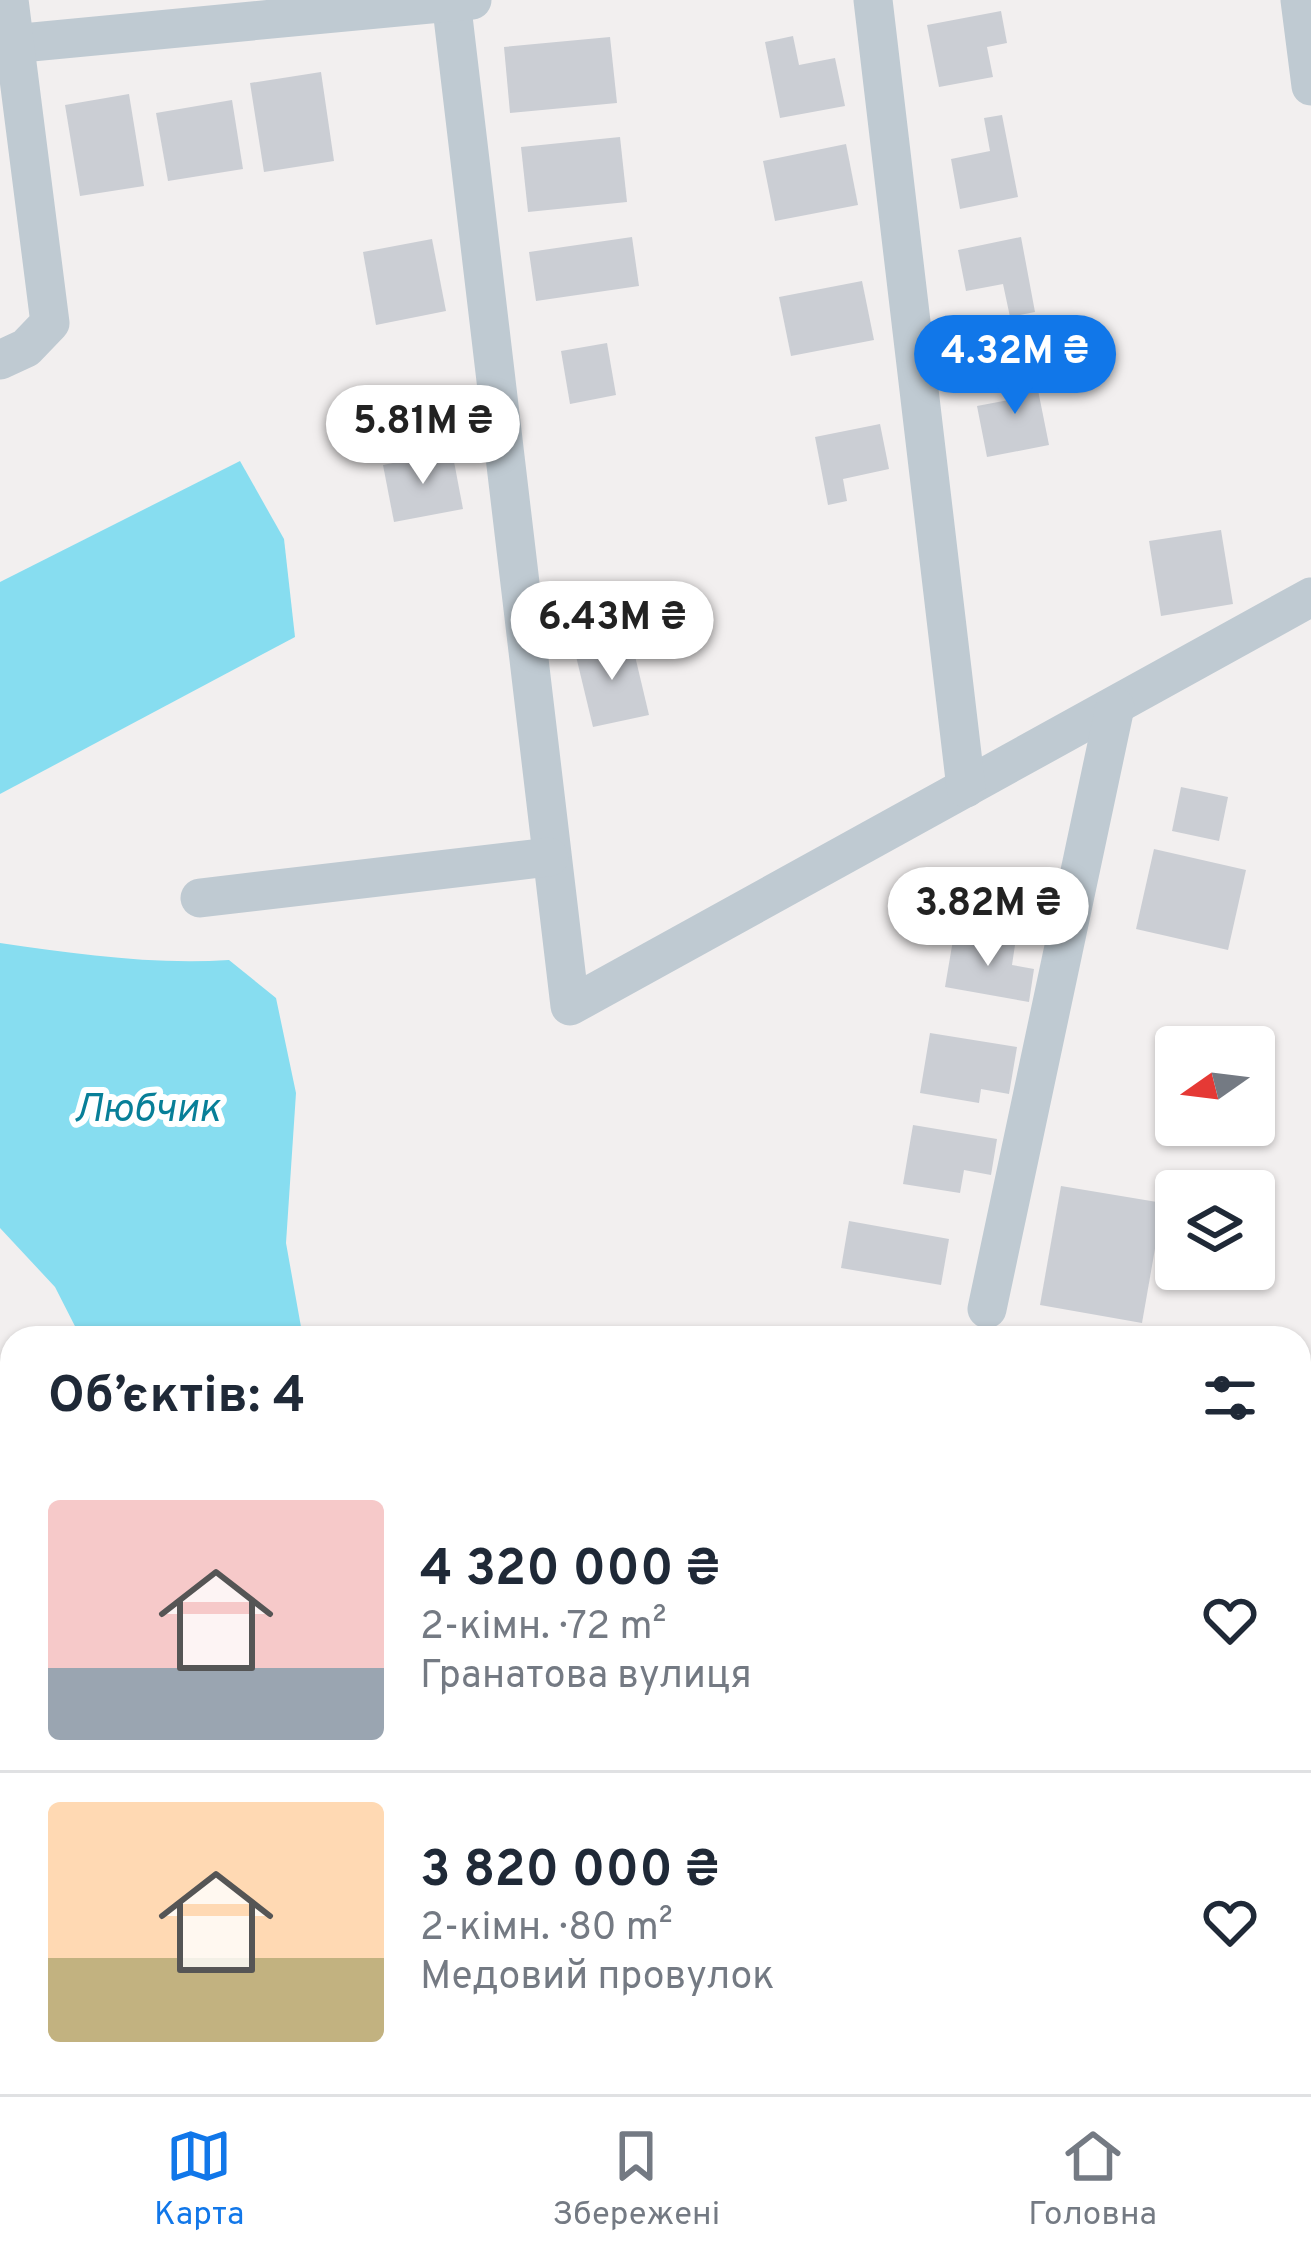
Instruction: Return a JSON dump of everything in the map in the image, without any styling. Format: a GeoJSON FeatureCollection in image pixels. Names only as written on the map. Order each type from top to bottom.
{"type":"FeatureCollection","features":[{"type":"Feature","properties":{"kind":"street"},"geometry":{"type":"LineString","coordinates":[[0,361],[26,348],[50,323],[7,45],[9,0]]}},
{"type":"Feature","properties":{"kind":"street"},"geometry":{"type":"LineString","coordinates":[[873,0],[966,788]]}},
{"type":"Feature","properties":{"kind":"street"},"geometry":{"type":"LineString","coordinates":[[1300,0],[1311,86]]}},
{"type":"Feature","properties":{"kind":"street"},"geometry":{"type":"LineString","coordinates":[[7,45],[458,1],[570,1006],[1311,597]]}},
{"type":"Feature","properties":{"kind":"street"},"geometry":{"type":"LineString","coordinates":[[987,1310],[1114,707]]}},
{"type":"Feature","properties":{"kind":"street"},"geometry":{"type":"LineString","coordinates":[[200,898],[550,857]]}},
{"type":"Feature","properties":{"kind":"water"},"geometry":{"type":"Polygon","coordinates":[[[240,461],[284,539],[295,637],[0,794],[0,582],[240,461]]]}},
{"type":"Feature","properties":{"kind":"water","name":"Любчик"},"geometry":{"type":"Polygon","coordinates":[[[0,943],[143,960],[229,960],[276,998],[296,1093],[286,1243],[301,1326],[75,1326],[55,1287],[0,1228],[0,943]]]}},
{"type":"Feature","properties":{"kind":"building"},"geometry":{"type":"Polygon","coordinates":[[[1001,11],[1007,43],[987,47],[993,77],[939,87],[927,25],[1001,11]]]}},
{"type":"Feature","properties":{"kind":"building"},"geometry":{"type":"Polygon","coordinates":[[[793,36],[799,65],[835,58],[845,106],[780,118],[765,42],[793,36]]]}},
{"type":"Feature","properties":{"kind":"building"},"geometry":{"type":"Polygon","coordinates":[[[610,37],[617,103],[510,113],[504,47],[610,37]]]}},
{"type":"Feature","properties":{"kind":"building"},"geometry":{"type":"Polygon","coordinates":[[[321,72],[334,161],[264,172],[250,83],[321,72]]]}},
{"type":"Feature","properties":{"kind":"building"},"geometry":{"type":"Polygon","coordinates":[[[129,94],[144,186],[80,196],[65,105],[129,94]]]}},
{"type":"Feature","properties":{"kind":"building"},"geometry":{"type":"Polygon","coordinates":[[[232,100],[243,169],[168,181],[156,113],[232,100]]]}},
{"type":"Feature","properties":{"kind":"building"},"geometry":{"type":"Polygon","coordinates":[[[1002,115],[1018,197],[960,209],[951,159],[990,151],[984,118],[1002,115]]]}},
{"type":"Feature","properties":{"kind":"building"},"geometry":{"type":"Polygon","coordinates":[[[620,137],[627,202],[528,212],[521,147],[620,137]]]}},
{"type":"Feature","properties":{"kind":"building"},"geometry":{"type":"Polygon","coordinates":[[[846,144],[858,205],[775,221],[763,161],[846,144]]]}},
{"type":"Feature","properties":{"kind":"building"},"geometry":{"type":"Polygon","coordinates":[[[632,237],[639,286],[536,301],[529,252],[632,237]]]}},
{"type":"Feature","properties":{"kind":"building"},"geometry":{"type":"Polygon","coordinates":[[[1021,237],[1035,312],[1010,317],[1003,284],[966,291],[958,250],[1021,237]]]}},
{"type":"Feature","properties":{"kind":"building"},"geometry":{"type":"Polygon","coordinates":[[[432,239],[446,311],[376,325],[363,252],[432,239]]]}},
{"type":"Feature","properties":{"kind":"building"},"geometry":{"type":"Polygon","coordinates":[[[862,281],[874,340],[791,356],[779,297],[862,281]]]}},
{"type":"Feature","properties":{"kind":"building"},"geometry":{"type":"Polygon","coordinates":[[[607,343],[616,395],[570,404],[561,351],[607,343]]]}},
{"type":"Feature","properties":{"kind":"building"},"geometry":{"type":"Polygon","coordinates":[[[1032,360],[1049,445],[987,457],[977,406],[1019,398],[1012,364],[1032,360]]]}},
{"type":"Feature","properties":{"kind":"building"},"geometry":{"type":"Polygon","coordinates":[[[880,424],[889,469],[843,479],[847,501],[828,505],[815,437],[880,424]]]}},
{"type":"Feature","properties":{"kind":"building"},"geometry":{"type":"Polygon","coordinates":[[[452,451],[463,509],[394,522],[383,465],[452,451]]]}},
{"type":"Feature","properties":{"kind":"building"},"geometry":{"type":"Polygon","coordinates":[[[1221,530],[1233,604],[1161,616],[1149,541],[1221,530]]]}},
{"type":"Feature","properties":{"kind":"building"},"geometry":{"type":"Polygon","coordinates":[[[631,639],[649,715],[593,727],[575,652],[631,639]]]}},
{"type":"Feature","properties":{"kind":"building"},"geometry":{"type":"Polygon","coordinates":[[[1181,787],[1228,797],[1219,841],[1172,831],[1181,787]]]}},
{"type":"Feature","properties":{"kind":"building"},"geometry":{"type":"Polygon","coordinates":[[[1154,849],[1246,870],[1228,950],[1136,929],[1154,849]]]}},
{"type":"Feature","properties":{"kind":"building"},"geometry":{"type":"Polygon","coordinates":[[[954,934],[1015,945],[1012,965],[1034,969],[1029,1002],[945,987],[954,934]]]}},
{"type":"Feature","properties":{"kind":"building"},"geometry":{"type":"Polygon","coordinates":[[[930,1033],[1017,1047],[1009,1094],[981,1089],[979,1103],[920,1093],[930,1033]]]}},
{"type":"Feature","properties":{"kind":"building"},"geometry":{"type":"Polygon","coordinates":[[[913,1125],[997,1139],[991,1175],[964,1170],[960,1193],[903,1184],[913,1125]]]}},
{"type":"Feature","properties":{"kind":"building"},"geometry":{"type":"Polygon","coordinates":[[[1061,1186],[1155,1202],[1155,1249],[1142,1323],[1040,1305],[1061,1186]]]}},
{"type":"Feature","properties":{"kind":"building"},"geometry":{"type":"Polygon","coordinates":[[[849,1221],[949,1239],[941,1285],[841,1268],[849,1221]]]}}]}
